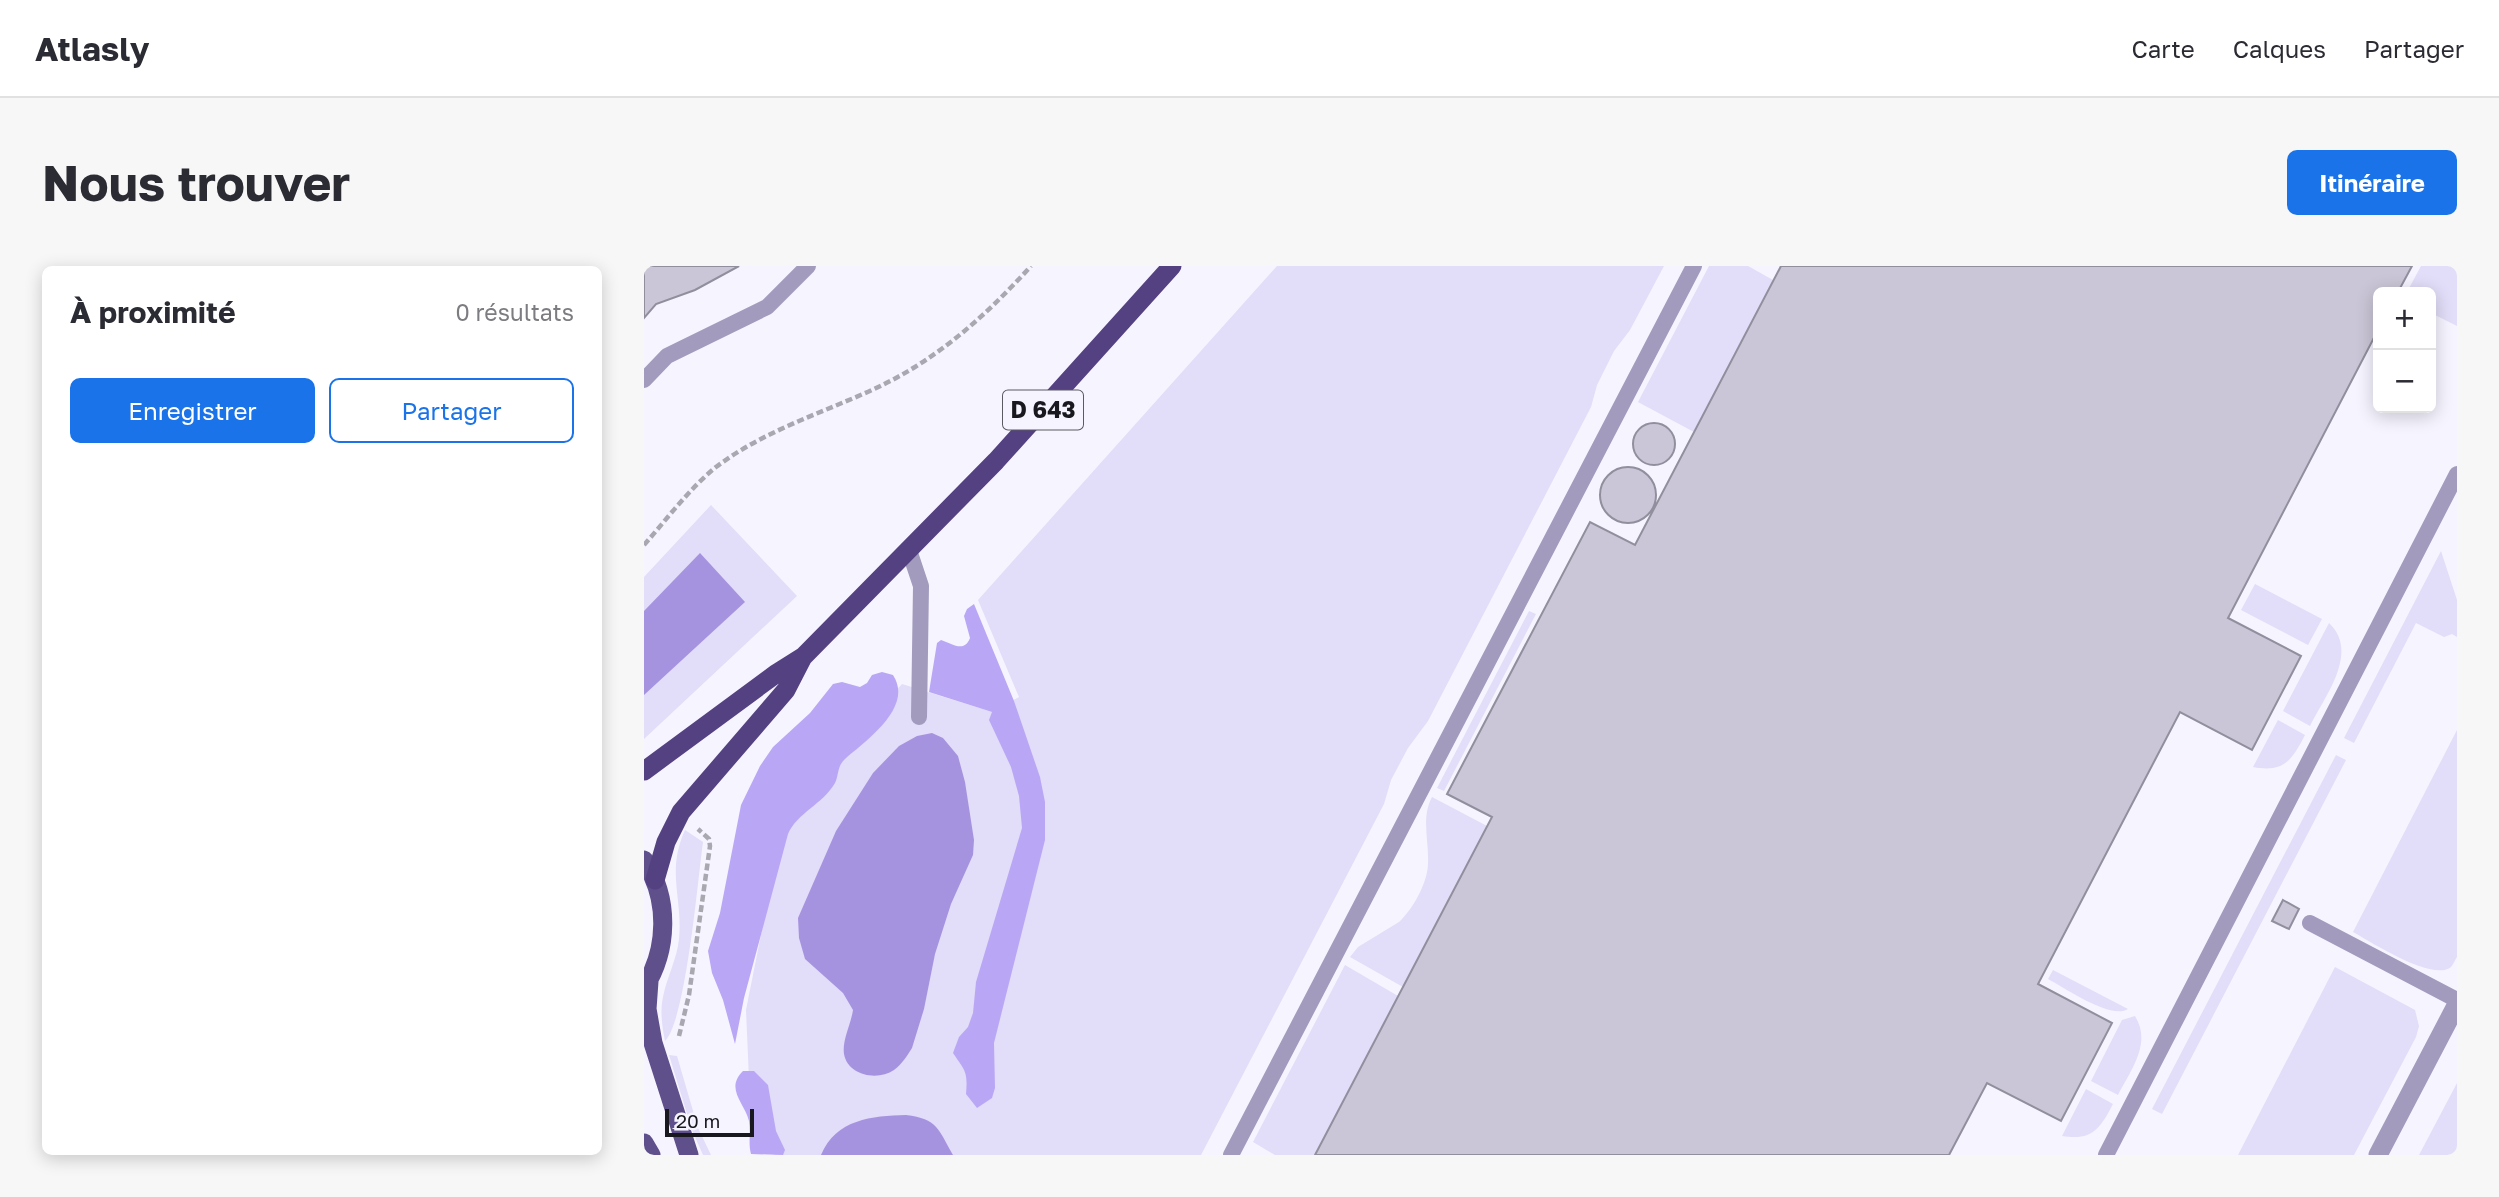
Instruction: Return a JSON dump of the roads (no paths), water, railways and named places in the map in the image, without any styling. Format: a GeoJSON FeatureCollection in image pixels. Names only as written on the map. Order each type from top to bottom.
{"type":"FeatureCollection","features":[{"type":"Feature","properties":{"kind":"highway","name":"D 643"},"geometry":{"type":"LineString","coordinates":[[644,771],[804,656],[996,461],[1172,266]]}},
{"type":"Feature","properties":{"kind":"highway","name":"D 643"},"geometry":{"type":"LineString","coordinates":[[655,880],[666,842],[681,812],[786,690],[804,656]]}},
{"type":"Feature","properties":{"kind":"main road"},"geometry":{"type":"LineString","coordinates":[[644,860],[655,880],[662,905],[663,931],[659,957],[646,985],[647,1009],[653,1042],[689,1155]]}},
{"type":"Feature","properties":{"kind":"main road"},"geometry":{"type":"LineString","coordinates":[[644,1143],[651,1155]]}},
{"type":"Feature","properties":{"kind":"street"},"geometry":{"type":"LineString","coordinates":[[2378,1155],[2457,1002]]}},
{"type":"Feature","properties":{"kind":"lane"},"geometry":{"type":"LineString","coordinates":[[644,380],[667,356],[767,307],[808,266]]}},
{"type":"Feature","properties":{"kind":"lane"},"geometry":{"type":"LineString","coordinates":[[1231,1155],[1693,266]]}},
{"type":"Feature","properties":{"kind":"lane"},"geometry":{"type":"LineString","coordinates":[[2106,1155],[2457,474]]}},
{"type":"Feature","properties":{"kind":"lane"},"geometry":{"type":"LineString","coordinates":[[909,550],[921,586],[919,717]]}},
{"type":"Feature","properties":{"kind":"lane"},"geometry":{"type":"LineString","coordinates":[[2310,923],[2457,1002]]}}]}
